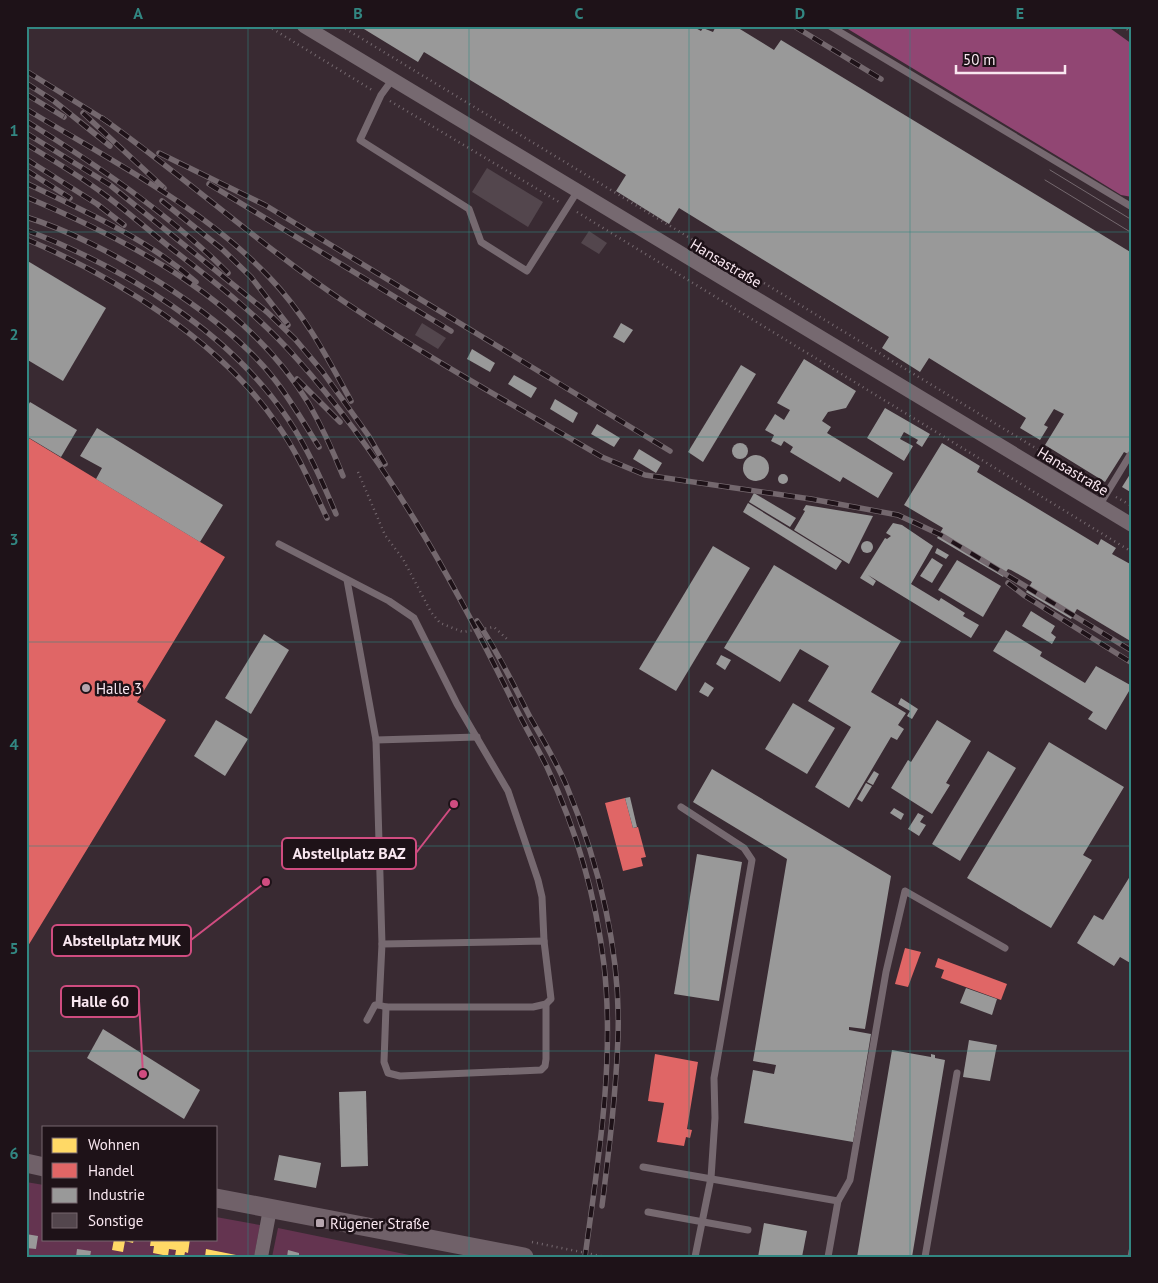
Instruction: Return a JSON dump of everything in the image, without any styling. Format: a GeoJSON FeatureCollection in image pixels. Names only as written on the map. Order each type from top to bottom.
{"type":"FeatureCollection","features":[{"type":"Feature","properties":{"kind":"main road"},"geometry":{"type":"LineString","coordinates":[[26,1163],[42,1167]]}},
{"type":"Feature","properties":{"kind":"main road"},"geometry":{"type":"LineString","coordinates":[[218,1198],[475,1252],[524,1257]]}},
{"type":"Feature","properties":{"kind":"street","name":"Hansastraße"},"geometry":{"type":"LineString","coordinates":[[304,26],[1132,525]]}},
{"type":"Feature","properties":{"kind":"street"},"geometry":{"type":"LineString","coordinates":[[261,1257],[270,1209]]}},
{"type":"Feature","properties":{"kind":"lane"},"geometry":{"type":"LineString","coordinates":[[830,26],[1132,207]]}},
{"type":"Feature","properties":{"kind":"lane"},"geometry":{"type":"LineString","coordinates":[[392,80],[381,95],[360,140],[470,209],[481,242],[527,271],[577,192]]}},
{"type":"Feature","properties":{"kind":"lane"},"geometry":{"type":"LineString","coordinates":[[1099,506],[1130,455]]}},
{"type":"Feature","properties":{"kind":"lane"},"geometry":{"type":"LineString","coordinates":[[279,544],[389,601],[414,618],[457,704],[508,792],[542,897],[544,941],[551,999],[546,1004],[533,1007],[375,1005],[367,1020]]}},
{"type":"Feature","properties":{"kind":"lane"},"geometry":{"type":"LineString","coordinates":[[347,580],[376,740],[384,1062],[388,1073],[400,1076],[541,1070],[545,1066],[546,1059],[546,1004]]}},
{"type":"Feature","properties":{"kind":"lane"},"geometry":{"type":"LineString","coordinates":[[376,740],[477,737]]}},
{"type":"Feature","properties":{"kind":"lane"},"geometry":{"type":"LineString","coordinates":[[681,807],[744,848],[752,860],[714,1078],[715,1118],[711,1178],[695,1257]]}},
{"type":"Feature","properties":{"kind":"lane"},"geometry":{"type":"LineString","coordinates":[[828,1257],[838,1201],[850,1180],[886,972],[905,891],[1006,948]]}},
{"type":"Feature","properties":{"kind":"lane"},"geometry":{"type":"LineString","coordinates":[[382,944],[544,941]]}},
{"type":"Feature","properties":{"kind":"lane"},"geometry":{"type":"LineString","coordinates":[[925,1257],[957,1073]]}},
{"type":"Feature","properties":{"kind":"lane"},"geometry":{"type":"LineString","coordinates":[[643,1167],[838,1201]]}},
{"type":"Feature","properties":{"kind":"lane"},"geometry":{"type":"LineString","coordinates":[[648,1212],[748,1230]]}},
{"type":"Feature","properties":{"kind":"lane"},"geometry":{"type":"LineString","coordinates":[[1131,1257],[1132,1251]]}},
{"type":"Feature","properties":{"kind":"path"},"geometry":{"type":"LineString","coordinates":[[268,26],[1132,552]]}},
{"type":"Feature","properties":{"kind":"path"},"geometry":{"type":"LineString","coordinates":[[341,26],[1132,506]]}},
{"type":"Feature","properties":{"kind":"path"},"geometry":{"type":"LineString","coordinates":[[1123,26],[1132,33]]}},
{"type":"Feature","properties":{"kind":"path"},"geometry":{"type":"LineString","coordinates":[[358,472],[385,535],[403,559],[431,612],[440,623],[463,632],[494,627],[508,640]]}},
{"type":"Feature","properties":{"kind":"shaded area"},"geometry":{"type":"Polygon","coordinates":[[[843,26],[1107,26],[1132,44],[1132,197],[1121,195],[843,26]]]}},
{"type":"Feature","properties":{"kind":"shaded area"},"geometry":{"type":"Polygon","coordinates":[[[26,1182],[42,1185],[42,1240],[218,1240],[218,1217],[260,1225],[254,1257],[26,1257],[26,1182]]]}},
{"type":"Feature","properties":{"kind":"shaded area"},"geometry":{"type":"Polygon","coordinates":[[[278,1228],[419,1257],[272,1257],[278,1228]]]}},
{"type":"Feature","properties":{"kind":"building: Wohnen"},"geometry":{"type":"Polygon","coordinates":[[[114,1240],[134,1240],[133,1243],[125,1241],[123,1252],[112,1250],[114,1240]]]}},
{"type":"Feature","properties":{"kind":"building: Wohnen"},"geometry":{"type":"Polygon","coordinates":[[[151,1240],[190,1240],[188,1253],[185,1252],[184,1257],[175,1256],[176,1250],[169,1249],[168,1256],[153,1253],[154,1246],[150,1246],[151,1240]]]}},
{"type":"Feature","properties":{"kind":"building: Wohnen"},"geometry":{"type":"Polygon","coordinates":[[[206,1249],[241,1256],[241,1257],[205,1257],[206,1249]]]}},
{"type":"Feature","properties":{"kind":"building: Handel","name":"Halle 3"},"geometry":{"type":"Polygon","coordinates":[[[27,437],[225,557],[137,702],[166,720],[28,946],[26,945],[27,437]]]}},
{"type":"Feature","properties":{"kind":"building: Handel"},"geometry":{"type":"Polygon","coordinates":[[[625,798],[633,828],[638,827],[646,857],[641,858],[643,866],[623,871],[605,803],[625,798]]]}},
{"type":"Feature","properties":{"kind":"building: Handel"},"geometry":{"type":"Polygon","coordinates":[[[905,948],[921,952],[908,987],[895,984],[905,948]]]}},
{"type":"Feature","properties":{"kind":"building: Handel"},"geometry":{"type":"Polygon","coordinates":[[[938,958],[1007,984],[1001,1000],[941,978],[944,970],[935,967],[938,958]]]}},
{"type":"Feature","properties":{"kind":"building: Handel"},"geometry":{"type":"Polygon","coordinates":[[[655,1054],[698,1062],[687,1129],[692,1130],[690,1138],[686,1137],[684,1146],[657,1142],[664,1103],[648,1101],[655,1054]]]}},
{"type":"Feature","properties":{"kind":"building: Industrie"},"geometry":{"type":"Polygon","coordinates":[[[359,26],[692,26],[701,31],[703,28],[713,32],[716,26],[735,26],[774,50],[781,40],[1132,253],[1132,456],[1124,452],[1105,482],[1045,445],[1064,414],[1054,409],[1044,425],[1048,427],[1040,440],[1020,428],[1026,418],[929,358],[920,372],[882,348],[889,337],[679,208],[669,224],[616,191],[626,175],[424,52],[418,62],[359,26]]]}},
{"type":"Feature","properties":{"kind":"building: Industrie"},"geometry":{"type":"Polygon","coordinates":[[[26,260],[106,308],[63,381],[26,359],[26,260]]]}},
{"type":"Feature","properties":{"kind":"building: Industrie"},"geometry":{"type":"Polygon","coordinates":[[[621,323],[633,330],[624,343],[613,337],[621,323]]]}},
{"type":"Feature","properties":{"kind":"building: Industrie"},"geometry":{"type":"Polygon","coordinates":[[[472,349],[495,363],[490,372],[467,359],[472,349]]]}},
{"type":"Feature","properties":{"kind":"building: Industrie"},"geometry":{"type":"Polygon","coordinates":[[[804,359],[856,391],[846,408],[828,412],[822,421],[831,427],[827,433],[893,473],[878,498],[843,477],[840,482],[790,452],[793,447],[784,441],[781,446],[771,441],[774,435],[765,430],[775,414],[784,420],[790,410],[777,403],[804,359]]]}},
{"type":"Feature","properties":{"kind":"building: Industrie"},"geometry":{"type":"Polygon","coordinates":[[[741,365],[756,374],[703,462],[688,452],[741,365]]]}},
{"type":"Feature","properties":{"kind":"building: Industrie"},"geometry":{"type":"Polygon","coordinates":[[[514,375],[537,388],[531,398],[508,384],[514,375]]]}},
{"type":"Feature","properties":{"kind":"building: Industrie"},"geometry":{"type":"Polygon","coordinates":[[[555,399],[578,413],[573,423],[550,409],[555,399]]]}},
{"type":"Feature","properties":{"kind":"building: Industrie"},"geometry":{"type":"Polygon","coordinates":[[[30,402],[77,430],[61,457],[26,436],[26,409],[30,402]]]}},
{"type":"Feature","properties":{"kind":"building: Industrie"},"geometry":{"type":"Polygon","coordinates":[[[885,408],[930,434],[922,447],[916,443],[918,440],[904,432],[900,439],[913,446],[904,461],[867,438],[885,408]]]}},
{"type":"Feature","properties":{"kind":"building: Industrie"},"geometry":{"type":"Polygon","coordinates":[[[597,424],[620,438],[614,447],[591,434],[597,424]]]}},
{"type":"Feature","properties":{"kind":"building: Industrie"},"geometry":{"type":"Polygon","coordinates":[[[97,428],[223,505],[200,542],[96,479],[102,468],[80,456],[97,428]]]}},
{"type":"Feature","properties":{"kind":"building: Industrie"},"geometry":{"type":"Polygon","coordinates":[[[737,443],[743,443],[748,448],[746,457],[737,459],[732,454],[732,448],[737,443]]]}},
{"type":"Feature","properties":{"kind":"building: Industrie"},"geometry":{"type":"Polygon","coordinates":[[[942,443],[980,466],[977,472],[1098,545],[1101,539],[1116,548],[1112,554],[1132,565],[1132,642],[1077,609],[1071,619],[1026,592],[1032,582],[1008,569],[1003,577],[937,538],[943,528],[904,505],[942,443]]]}},
{"type":"Feature","properties":{"kind":"building: Industrie"},"geometry":{"type":"Polygon","coordinates":[[[639,449],[662,463],[656,473],[633,459],[639,449]]]}},
{"type":"Feature","properties":{"kind":"building: Industrie"},"geometry":{"type":"Polygon","coordinates":[[[756,455],[765,459],[769,468],[765,477],[756,481],[747,477],[743,468],[747,459],[756,455]]]}},
{"type":"Feature","properties":{"kind":"building: Industrie"},"geometry":{"type":"Polygon","coordinates":[[[1132,471],[1132,493],[1122,487],[1132,471]]]}},
{"type":"Feature","properties":{"kind":"building: Industrie"},"geometry":{"type":"Polygon","coordinates":[[[783,474],[788,479],[783,484],[778,479],[783,474]]]}},
{"type":"Feature","properties":{"kind":"building: Industrie"},"geometry":{"type":"Polygon","coordinates":[[[754,493],[796,518],[790,527],[749,502],[754,493]]]}},
{"type":"Feature","properties":{"kind":"building: Industrie"},"geometry":{"type":"Polygon","coordinates":[[[748,503],[842,561],[836,570],[743,512],[748,503]]]}},
{"type":"Feature","properties":{"kind":"building: Industrie"},"geometry":{"type":"Polygon","coordinates":[[[806,505],[873,516],[849,564],[794,530],[805,511],[803,510],[806,505]]]}},
{"type":"Feature","properties":{"kind":"building: Industrie"},"geometry":{"type":"Polygon","coordinates":[[[893,523],[902,525],[933,546],[911,584],[939,601],[941,598],[965,613],[963,616],[979,625],[971,638],[868,575],[876,581],[873,586],[860,578],[885,538],[887,539],[891,536],[886,533],[893,523]]]}},
{"type":"Feature","properties":{"kind":"building: Industrie"},"geometry":{"type":"Polygon","coordinates":[[[865,541],[869,541],[873,547],[869,553],[865,553],[861,549],[861,545],[865,541]]]}},
{"type":"Feature","properties":{"kind":"building: Industrie"},"geometry":{"type":"Polygon","coordinates":[[[713,546],[750,568],[676,691],[639,669],[713,546]]]}},
{"type":"Feature","properties":{"kind":"building: Industrie"},"geometry":{"type":"Polygon","coordinates":[[[937,548],[949,555],[946,559],[935,553],[937,548]]]}},
{"type":"Feature","properties":{"kind":"building: Industrie"},"geometry":{"type":"Polygon","coordinates":[[[932,558],[943,565],[932,583],[920,576],[932,558]]]}},
{"type":"Feature","properties":{"kind":"building: Industrie"},"geometry":{"type":"Polygon","coordinates":[[[957,560],[1001,586],[983,617],[938,590],[957,560]]]}},
{"type":"Feature","properties":{"kind":"building: Industrie"},"geometry":{"type":"Polygon","coordinates":[[[774,565],[901,641],[871,692],[906,713],[898,725],[904,729],[897,740],[891,737],[849,808],[815,787],[851,727],[808,701],[829,666],[800,649],[780,682],[724,648],[774,565]]]}},
{"type":"Feature","properties":{"kind":"building: Industrie"},"geometry":{"type":"Polygon","coordinates":[[[1031,611],[1055,626],[1051,633],[1056,637],[1052,644],[1022,626],[1031,611]]]}},
{"type":"Feature","properties":{"kind":"building: Industrie"},"geometry":{"type":"Polygon","coordinates":[[[1006,630],[1042,652],[1040,656],[1085,683],[1096,666],[1132,686],[1106,730],[1088,719],[1093,712],[993,651],[1006,630]]]}},
{"type":"Feature","properties":{"kind":"building: Industrie"},"geometry":{"type":"Polygon","coordinates":[[[264,634],[289,650],[251,714],[225,698],[264,634]]]}},
{"type":"Feature","properties":{"kind":"building: Industrie"},"geometry":{"type":"Polygon","coordinates":[[[721,655],[731,660],[725,670],[716,664],[721,655]]]}},
{"type":"Feature","properties":{"kind":"building: Industrie"},"geometry":{"type":"Polygon","coordinates":[[[705,682],[714,688],[708,697],[699,692],[705,682]]]}},
{"type":"Feature","properties":{"kind":"building: Industrie"},"geometry":{"type":"Polygon","coordinates":[[[901,698],[918,709],[912,719],[907,716],[910,711],[898,704],[901,698]]]}},
{"type":"Feature","properties":{"kind":"building: Industrie"},"geometry":{"type":"Polygon","coordinates":[[[793,703],[835,728],[807,774],[765,749],[793,703]]]}},
{"type":"Feature","properties":{"kind":"building: Industrie"},"geometry":{"type":"Polygon","coordinates":[[[216,720],[248,739],[225,776],[194,756],[216,720]]]}},
{"type":"Feature","properties":{"kind":"building: Industrie"},"geometry":{"type":"Polygon","coordinates":[[[937,720],[971,741],[946,783],[950,785],[932,814],[891,788],[908,760],[911,762],[937,720]]]}},
{"type":"Feature","properties":{"kind":"building: Industrie"},"geometry":{"type":"Polygon","coordinates":[[[1049,742],[1124,787],[1083,855],[1092,860],[1051,928],[967,878],[1049,742]]]}},
{"type":"Feature","properties":{"kind":"building: Industrie"},"geometry":{"type":"Polygon","coordinates":[[[988,751],[1016,768],[960,861],[932,844],[988,751]]]}},
{"type":"Feature","properties":{"kind":"building: Industrie"},"geometry":{"type":"Polygon","coordinates":[[[712,769],[891,876],[865,1029],[849,1027],[849,1030],[871,1034],[853,1142],[744,1123],[753,1070],[774,1074],[776,1065],[753,1061],[787,859],[693,802],[712,769]]]}},
{"type":"Feature","properties":{"kind":"building: Industrie"},"geometry":{"type":"Polygon","coordinates":[[[874,771],[879,774],[873,785],[867,782],[874,771]]]}},
{"type":"Feature","properties":{"kind":"building: Industrie"},"geometry":{"type":"Polygon","coordinates":[[[866,783],[872,786],[862,802],[857,799],[866,783]]]}},
{"type":"Feature","properties":{"kind":"building: Industrie"},"geometry":{"type":"Polygon","coordinates":[[[630,797],[637,827],[633,828],[625,798],[630,797]]]}},
{"type":"Feature","properties":{"kind":"building: Industrie"},"geometry":{"type":"Polygon","coordinates":[[[894,808],[904,814],[901,820],[890,813],[894,808]]]}},
{"type":"Feature","properties":{"kind":"building: Industrie"},"geometry":{"type":"Polygon","coordinates":[[[918,813],[924,816],[920,822],[926,825],[919,836],[908,829],[918,813]]]}},
{"type":"Feature","properties":{"kind":"building: Industrie"},"geometry":{"type":"Polygon","coordinates":[[[697,854],[742,862],[719,1001],[674,994],[697,854]]]}},
{"type":"Feature","properties":{"kind":"building: Industrie"},"geometry":{"type":"Polygon","coordinates":[[[1132,873],[1132,964],[1120,957],[1114,966],[1077,943],[1094,915],[1103,920],[1132,873]]]}},
{"type":"Feature","properties":{"kind":"building: Industrie"},"geometry":{"type":"Polygon","coordinates":[[[966,988],[997,999],[992,1015],[960,1003],[966,988]]]}},
{"type":"Feature","properties":{"kind":"building: Industrie"},"geometry":{"type":"Polygon","coordinates":[[[103,1029],[200,1090],[184,1119],[87,1058],[103,1029]]]}},
{"type":"Feature","properties":{"kind":"building: Industrie"},"geometry":{"type":"Polygon","coordinates":[[[969,1040],[997,1045],[990,1081],[963,1077],[969,1040]]]}},
{"type":"Feature","properties":{"kind":"building: Industrie"},"geometry":{"type":"Polygon","coordinates":[[[892,1050],[931,1057],[931,1054],[935,1055],[935,1058],[945,1060],[912,1257],[857,1257],[892,1050]]]}},
{"type":"Feature","properties":{"kind":"building: Industrie"},"geometry":{"type":"Polygon","coordinates":[[[366,1091],[368,1166],[341,1167],[339,1092],[366,1091]]]}},
{"type":"Feature","properties":{"kind":"building: Industrie"},"geometry":{"type":"Polygon","coordinates":[[[279,1155],[321,1163],[316,1188],[274,1180],[279,1155]]]}},
{"type":"Feature","properties":{"kind":"building: Industrie"},"geometry":{"type":"Polygon","coordinates":[[[764,1223],[807,1231],[802,1257],[758,1257],[764,1223]]]}},
{"type":"Feature","properties":{"kind":"building: Industrie"},"geometry":{"type":"Polygon","coordinates":[[[26,1234],[38,1236],[36,1249],[26,1248],[26,1234]]]}},
{"type":"Feature","properties":{"kind":"building: Industrie"},"geometry":{"type":"Polygon","coordinates":[[[77,1249],[91,1251],[90,1257],[76,1257],[77,1249]]]}},
{"type":"Feature","properties":{"kind":"building: Industrie"},"geometry":{"type":"Polygon","coordinates":[[[288,1250],[299,1253],[299,1257],[287,1257],[288,1250]]]}},
{"type":"Feature","properties":{"kind":"building: Sonstige"},"geometry":{"type":"Polygon","coordinates":[[[487,168],[543,202],[528,227],[472,192],[487,168]]]}},
{"type":"Feature","properties":{"kind":"building: Sonstige"},"geometry":{"type":"Polygon","coordinates":[[[589,231],[607,243],[599,254],[581,243],[589,231]]]}},
{"type":"Feature","properties":{"kind":"building: Sonstige"},"geometry":{"type":"Polygon","coordinates":[[[422,323],[446,338],[438,349],[415,335],[422,323]]]}},
{"type":"Feature","properties":{"kind":"tram line"},"geometry":{"type":"LineString","coordinates":[[1050,170],[1132,220]]}},
{"type":"Feature","properties":{"kind":"tram line"},"geometry":{"type":"LineString","coordinates":[[1045,180],[1132,233]]}},
{"type":"Feature","properties":{"kind":"railway"},"geometry":{"type":"LineString","coordinates":[[794,26],[881,79]]}},
{"type":"Feature","properties":{"kind":"railway"},"geometry":{"type":"LineString","coordinates":[[26,71],[108,122]]}},
{"type":"Feature","properties":{"kind":"railway"},"geometry":{"type":"LineString","coordinates":[[26,83],[54,101],[110,146]]}},
{"type":"Feature","properties":{"kind":"railway"},"geometry":{"type":"LineString","coordinates":[[26,94],[64,117]]}},
{"type":"Feature","properties":{"kind":"railway"},"geometry":{"type":"LineString","coordinates":[[26,109],[154,185],[215,228],[243,252],[282,291],[304,320],[351,401]]}},
{"type":"Feature","properties":{"kind":"railway"},"geometry":{"type":"LineString","coordinates":[[83,113],[164,188]]}},
{"type":"Feature","properties":{"kind":"railway"},"geometry":{"type":"LineString","coordinates":[[102,118],[284,258],[346,303],[441,363],[602,457],[645,475],[811,499],[898,515],[941,535],[1132,651]]}},
{"type":"Feature","properties":{"kind":"railway"},"geometry":{"type":"LineString","coordinates":[[26,121],[132,191],[181,230],[228,273]]}},
{"type":"Feature","properties":{"kind":"railway"},"geometry":{"type":"LineString","coordinates":[[26,133],[110,185],[267,312],[295,339],[322,371],[368,435],[385,464]]}},
{"type":"Feature","properties":{"kind":"railway"},"geometry":{"type":"LineString","coordinates":[[26,144],[105,195],[237,301],[283,344],[329,397],[360,437],[415,520],[488,651],[547,767],[576,839],[590,889],[604,965],[607,1001],[608,1038],[604,1111],[585,1257]]}},
{"type":"Feature","properties":{"kind":"railway"},"geometry":{"type":"LineString","coordinates":[[159,153],[265,205],[670,451]]}},
{"type":"Feature","properties":{"kind":"railway"},"geometry":{"type":"LineString","coordinates":[[26,159],[97,204],[124,225]]}},
{"type":"Feature","properties":{"kind":"railway"},"geometry":{"type":"LineString","coordinates":[[26,170],[70,198]]}},
{"type":"Feature","properties":{"kind":"railway"},"geometry":{"type":"LineString","coordinates":[[26,183],[93,215],[136,239],[177,266],[196,282]]}},
{"type":"Feature","properties":{"kind":"railway"},"geometry":{"type":"LineString","coordinates":[[209,184],[451,331]]}},
{"type":"Feature","properties":{"kind":"railway"},"geometry":{"type":"LineString","coordinates":[[26,197],[107,234],[146,255],[184,279],[254,335],[283,368],[309,404],[343,476]]}},
{"type":"Feature","properties":{"kind":"railway"},"geometry":{"type":"LineString","coordinates":[[162,201],[222,249],[251,277],[288,325]]}},
{"type":"Feature","properties":{"kind":"railway"},"geometry":{"type":"LineString","coordinates":[[26,217],[91,243],[126,262],[195,306],[226,330],[253,355],[275,380],[319,447]]}},
{"type":"Feature","properties":{"kind":"railway"},"geometry":{"type":"LineString","coordinates":[[26,230],[63,245],[136,283],[171,305],[205,330],[236,358],[264,387],[288,419],[320,477],[336,514]]}},
{"type":"Feature","properties":{"kind":"railway"},"geometry":{"type":"LineString","coordinates":[[26,239],[96,273],[130,293],[197,339],[227,366],[254,394],[285,435],[327,518]]}},
{"type":"Feature","properties":{"kind":"railway"},"geometry":{"type":"LineString","coordinates":[[297,379],[340,422]]}},
{"type":"Feature","properties":{"kind":"railway"},"geometry":{"type":"LineString","coordinates":[[1008,583],[1025,596],[1132,663]]}},
{"type":"Feature","properties":{"kind":"railway"},"geometry":{"type":"LineString","coordinates":[[477,621],[499,656],[563,778],[589,846],[606,909],[616,973],[618,1037],[610,1143],[602,1206]]}},
{"type":"Feature","properties":{"kind":"place","name":"Halle 3"},"geometry":{"type":"Point","coordinates":[86,688]}},
{"type":"Feature","properties":{"kind":"place","name":"Abstellplatz BAZ"},"geometry":{"type":"Point","coordinates":[454,804]}},
{"type":"Feature","properties":{"kind":"place","name":"Abstellplatz MUK"},"geometry":{"type":"Point","coordinates":[266,882]}},
{"type":"Feature","properties":{"kind":"place","name":"Halle 60"},"geometry":{"type":"Point","coordinates":[143,1074]}},
{"type":"Feature","properties":{"kind":"place","name":"Rügener Straße"},"geometry":{"type":"Point","coordinates":[320,1223]}}]}
